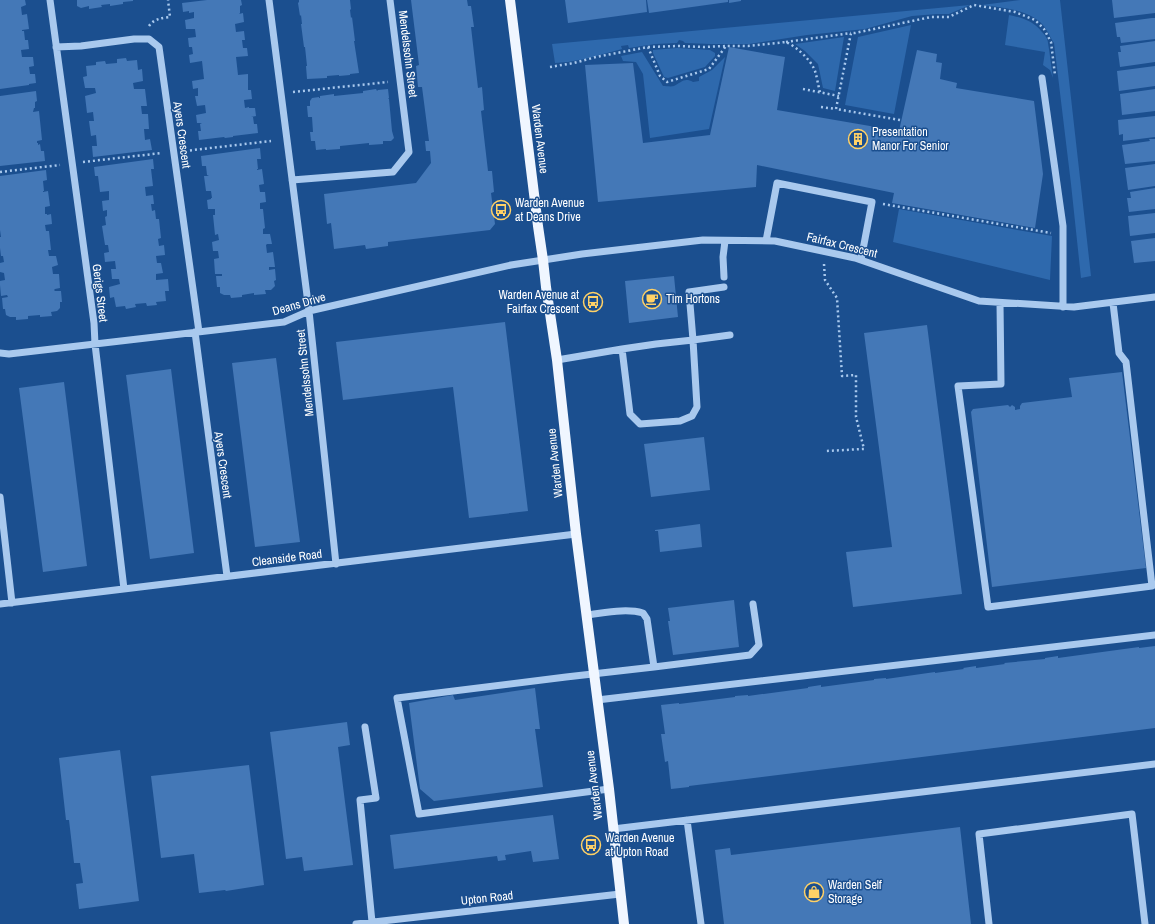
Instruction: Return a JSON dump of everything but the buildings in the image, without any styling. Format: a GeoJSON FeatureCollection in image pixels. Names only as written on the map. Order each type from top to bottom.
{"type":"FeatureCollection","features":[{"type":"Feature","properties":{"kind":"main road","name":"Warden Avenue"},"geometry":{"type":"LineString","coordinates":[[510,0],[538,226],[557,360],[576,534],[609,789],[624,924]]}},
{"type":"Feature","properties":{"kind":"street","name":"Gerigs Street"},"geometry":{"type":"LineString","coordinates":[[50,0],[94,323],[95,344],[124,589]]}},
{"type":"Feature","properties":{"kind":"street","name":"Mendelssohn Street"},"geometry":{"type":"LineString","coordinates":[[269,0],[309,311],[336,564]]}},
{"type":"Feature","properties":{"kind":"street","name":"Mendelssohn Street"},"geometry":{"type":"LineString","coordinates":[[292,180],[393,172],[409,152],[390,0]]}},
{"type":"Feature","properties":{"kind":"street","name":"Ayers Crescent"},"geometry":{"type":"LineString","coordinates":[[56,47],[81,46],[134,39],[149,39],[159,46],[174,152],[227,576]]}},
{"type":"Feature","properties":{"kind":"street"},"geometry":{"type":"LineString","coordinates":[[1042,78],[1062,218],[1063,307]]}},
{"type":"Feature","properties":{"kind":"street"},"geometry":{"type":"LineString","coordinates":[[766,241],[777,183],[872,202],[861,260]]}},
{"type":"Feature","properties":{"kind":"street","name":"Fairfax Crescent"},"geometry":{"type":"LineString","coordinates":[[544,260],[582,254],[703,240],[775,241],[861,260],[980,301],[1074,307],[1155,297]]}},
{"type":"Feature","properties":{"kind":"street"},"geometry":{"type":"LineString","coordinates":[[724,277],[723,257],[725,241]]}},
{"type":"Feature","properties":{"kind":"street","name":"Deans Drive"},"geometry":{"type":"LineString","coordinates":[[0,353],[9,354],[284,322],[309,311],[511,265],[544,260]]}},
{"type":"Feature","properties":{"kind":"street"},"geometry":{"type":"LineString","coordinates":[[622,349],[630,414],[640,424],[680,421],[692,416],[697,407],[694,340],[689,292],[724,287]]}},
{"type":"Feature","properties":{"kind":"street"},"geometry":{"type":"LineString","coordinates":[[1000,303],[1001,384],[958,386],[988,607],[1152,586],[1126,362],[1119,353],[1113,303]]}},
{"type":"Feature","properties":{"kind":"street"},"geometry":{"type":"LineString","coordinates":[[557,360],[656,344],[730,335]]}},
{"type":"Feature","properties":{"kind":"street"},"geometry":{"type":"LineString","coordinates":[[0,497],[12,603]]}},
{"type":"Feature","properties":{"kind":"street","name":"Cleanside Road"},"geometry":{"type":"LineString","coordinates":[[0,604],[576,534]]}},
{"type":"Feature","properties":{"kind":"street"},"geometry":{"type":"LineString","coordinates":[[609,789],[419,814],[397,698],[750,655],[759,644],[753,604]]}},
{"type":"Feature","properties":{"kind":"street"},"geometry":{"type":"LineString","coordinates":[[586,615],[637,611],[643,613],[647,619],[654,667]]}},
{"type":"Feature","properties":{"kind":"street"},"geometry":{"type":"LineString","coordinates":[[597,700],[1155,635]]}},
{"type":"Feature","properties":{"kind":"street"},"geometry":{"type":"LineString","coordinates":[[365,727],[376,798],[360,800],[372,922]]}},
{"type":"Feature","properties":{"kind":"street"},"geometry":{"type":"LineString","coordinates":[[613,829],[1155,764]]}},
{"type":"Feature","properties":{"kind":"street"},"geometry":{"type":"LineString","coordinates":[[990,924],[979,834],[1132,814],[1145,924]]}},
{"type":"Feature","properties":{"kind":"street"},"geometry":{"type":"LineString","coordinates":[[687,820],[701,924]]}},
{"type":"Feature","properties":{"kind":"street","name":"Upton Road"},"geometry":{"type":"LineString","coordinates":[[356,924],[620,894]]}},
{"type":"Feature","properties":{"kind":"path"},"geometry":{"type":"LineString","coordinates":[[148,28],[153,21],[170,17],[168,0]]}},
{"type":"Feature","properties":{"kind":"path"},"geometry":{"type":"LineString","coordinates":[[550,67],[648,47],[748,46],[863,32],[931,16],[949,17],[974,5],[1015,12],[1035,20],[1044,29],[1051,42],[1056,78]]}},
{"type":"Feature","properties":{"kind":"path"},"geometry":{"type":"LineString","coordinates":[[836,109],[851,33]]}},
{"type":"Feature","properties":{"kind":"path"},"geometry":{"type":"LineString","coordinates":[[786,42],[804,55],[815,70],[820,92]]}},
{"type":"Feature","properties":{"kind":"path"},"geometry":{"type":"LineString","coordinates":[[648,47],[660,76],[666,82],[709,69],[726,46]]}},
{"type":"Feature","properties":{"kind":"path"},"geometry":{"type":"LineString","coordinates":[[281,93],[400,82]]}},
{"type":"Feature","properties":{"kind":"path"},"geometry":{"type":"LineString","coordinates":[[803,89],[839,96]]}},
{"type":"Feature","properties":{"kind":"path"},"geometry":{"type":"LineString","coordinates":[[822,107],[900,120]]}},
{"type":"Feature","properties":{"kind":"path"},"geometry":{"type":"LineString","coordinates":[[0,172],[272,141]]}},
{"type":"Feature","properties":{"kind":"path"},"geometry":{"type":"LineString","coordinates":[[872,202],[1063,235]]}},
{"type":"Feature","properties":{"kind":"path"},"geometry":{"type":"LineString","coordinates":[[823,251],[825,280],[836,298],[842,376],[856,375],[856,417],[864,449],[825,451]]}},
{"type":"Feature","properties":{"kind":"shaded area"},"geometry":{"type":"Polygon","coordinates":[[[1020,0],[1060,0],[1091,276],[1081,278],[1054,43],[1044,26],[1030,15],[1014,10],[982,5],[1020,0]]]}},
{"type":"Feature","properties":{"kind":"shaded area"},"geometry":{"type":"Polygon","coordinates":[[[970,5],[949,14],[912,16],[865,29],[807,35],[749,44],[685,43],[679,40],[677,43],[655,44],[629,48],[628,45],[621,46],[622,49],[568,62],[555,63],[552,44],[970,5]]]}},
{"type":"Feature","properties":{"kind":"shaded area"},"geometry":{"type":"Polygon","coordinates":[[[1009,15],[1031,23],[1039,28],[1045,36],[1048,42],[1053,78],[1050,70],[1043,65],[1045,52],[1005,45],[1009,15]]]}},
{"type":"Feature","properties":{"kind":"shaded area"},"geometry":{"type":"Polygon","coordinates":[[[911,25],[894,114],[845,105],[858,37],[911,25]]]}},
{"type":"Feature","properties":{"kind":"shaded area"},"geometry":{"type":"Polygon","coordinates":[[[844,37],[835,91],[823,88],[818,64],[805,51],[795,44],[844,37]]]}},
{"type":"Feature","properties":{"kind":"shaded area"},"geometry":{"type":"Polygon","coordinates":[[[677,48],[710,50],[715,53],[715,56],[705,67],[668,78],[664,77],[653,50],[677,48]]]}},
{"type":"Feature","properties":{"kind":"shaded area"},"geometry":{"type":"Polygon","coordinates":[[[642,52],[663,86],[674,86],[685,80],[693,82],[699,81],[699,77],[712,70],[725,57],[709,129],[650,138],[643,74],[636,62],[623,61],[621,56],[642,52]]]}},
{"type":"Feature","properties":{"kind":"shaded area"},"geometry":{"type":"Polygon","coordinates":[[[899,209],[1052,236],[1050,280],[893,242],[899,209]]]}},
{"type":"Feature","properties":{"kind":"place","name":"Presentation Manor For Senior"},"geometry":{"type":"Point","coordinates":[858,139]}},
{"type":"Feature","properties":{"kind":"place","name":"Warden Avenue at Deans Drive"},"geometry":{"type":"Point","coordinates":[501,210]}},
{"type":"Feature","properties":{"kind":"place","name":"Tim Hortons"},"geometry":{"type":"Point","coordinates":[652,299]}},
{"type":"Feature","properties":{"kind":"place","name":"Warden Avenue at Fairfax Crescent"},"geometry":{"type":"Point","coordinates":[593,302]}},
{"type":"Feature","properties":{"kind":"place","name":"Warden Avenue at Upton Road"},"geometry":{"type":"Point","coordinates":[591,845]}},
{"type":"Feature","properties":{"kind":"place","name":"Warden Self Storage"},"geometry":{"type":"Point","coordinates":[814,892]}}]}
